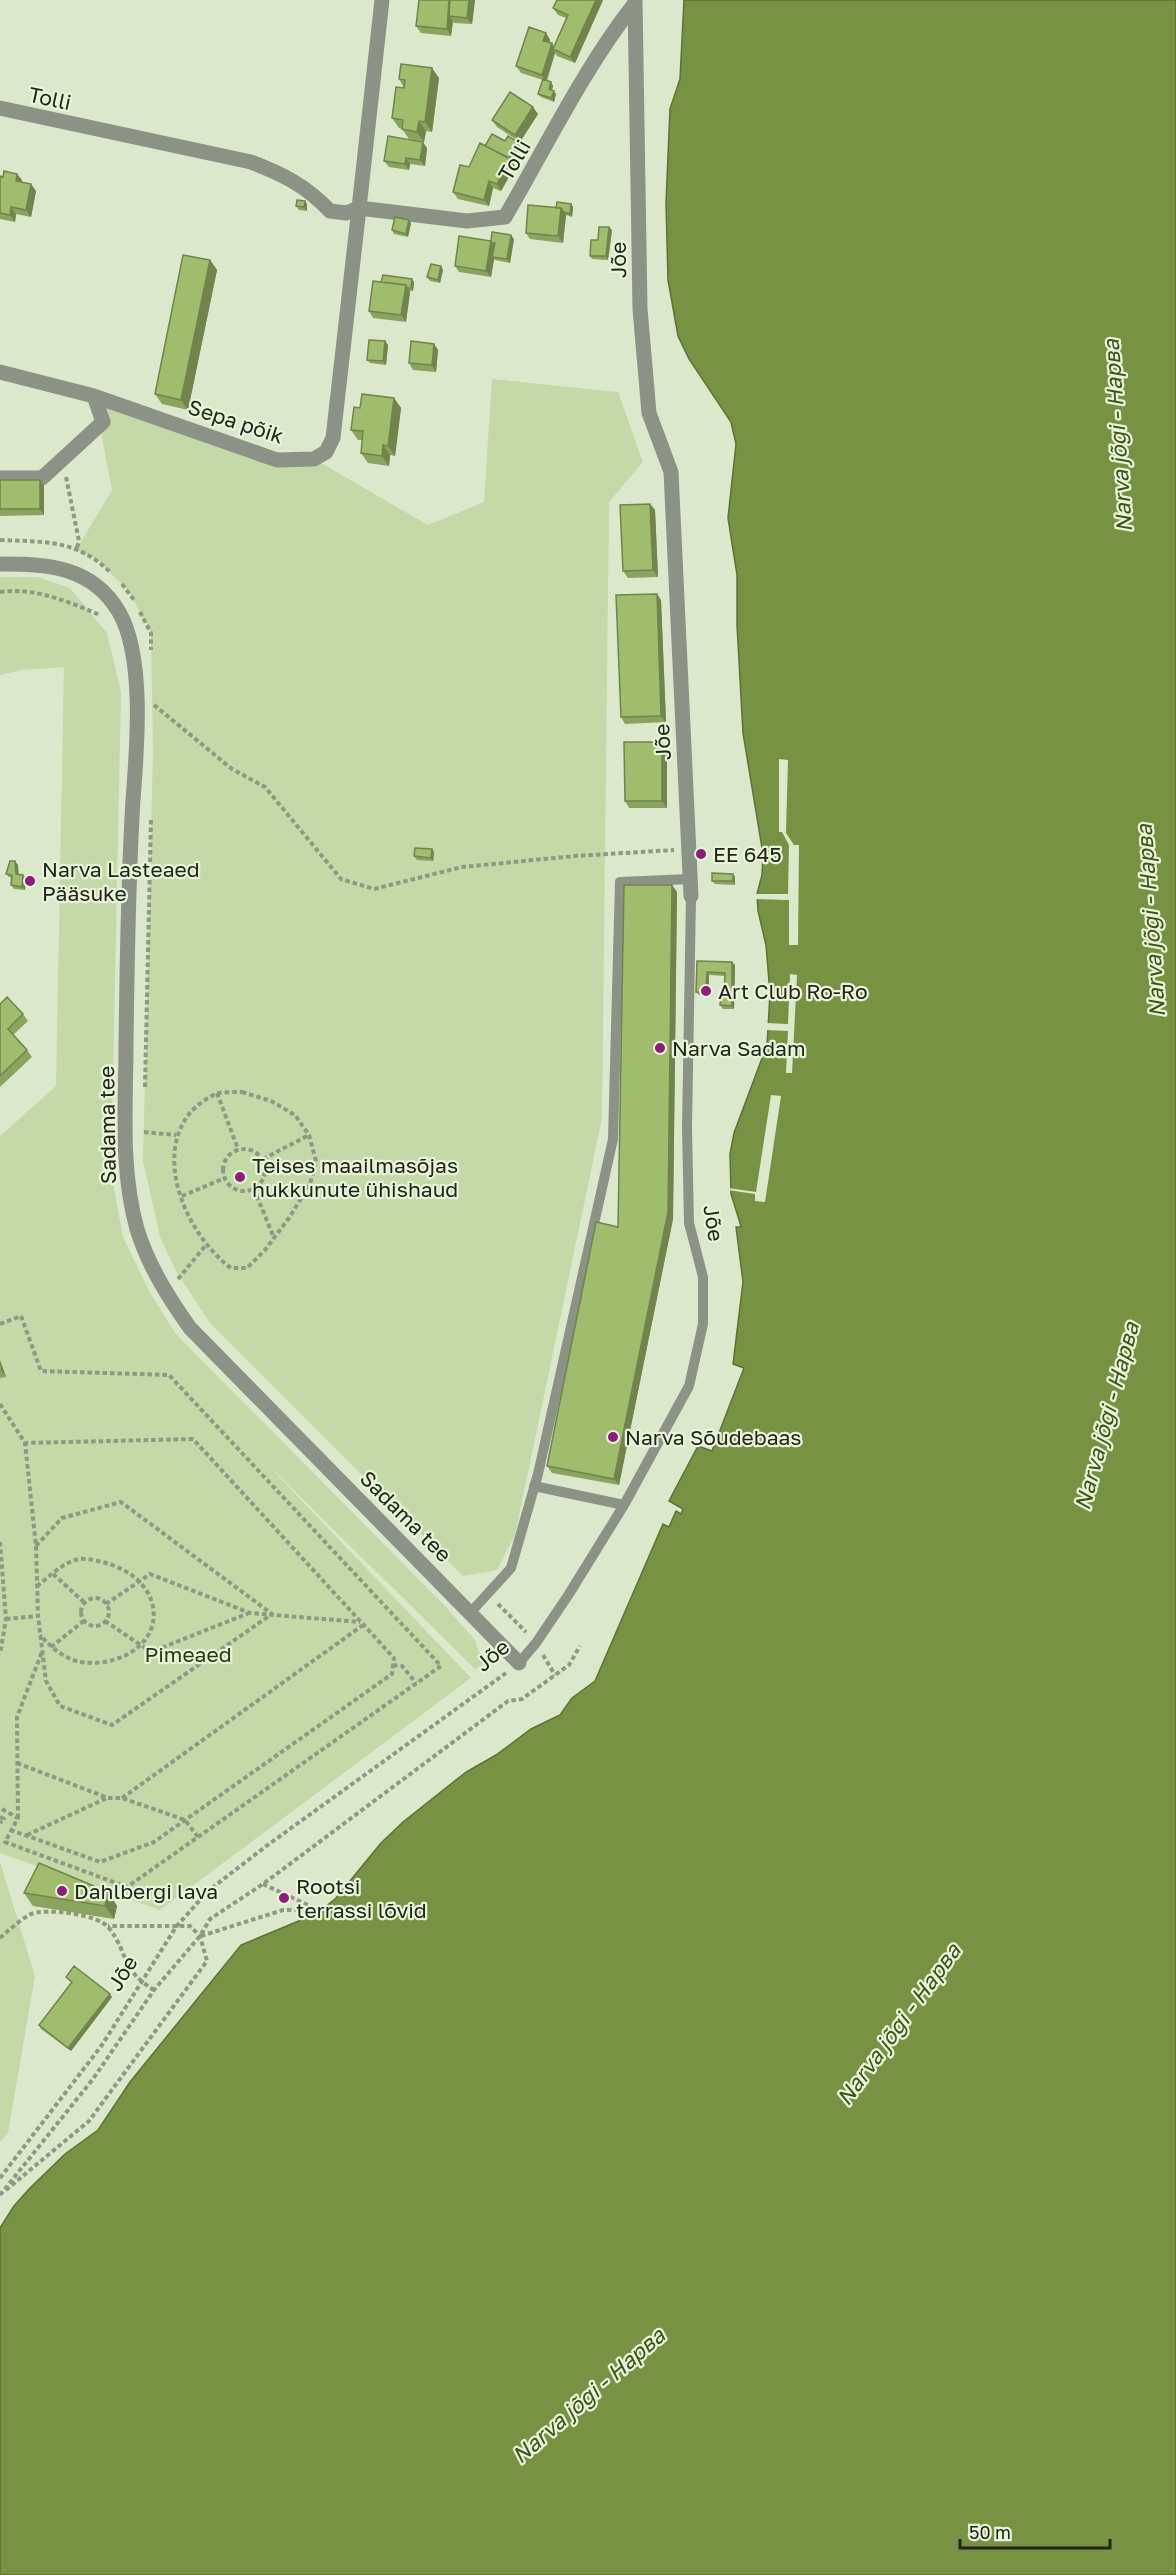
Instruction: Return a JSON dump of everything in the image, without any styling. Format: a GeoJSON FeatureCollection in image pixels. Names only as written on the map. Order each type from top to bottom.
{"type":"FeatureCollection","features":[{"type":"Feature","properties":{"kind":"street"},"geometry":{"type":"LineString","coordinates":[[359,208],[382,0]]}},
{"type":"Feature","properties":{"kind":"street","name":"Tolli"},"geometry":{"type":"LineString","coordinates":[[0,108],[251,162],[290,177],[314,194],[330,212],[346,213],[359,208],[467,221],[506,217],[594,64],[635,1]]}},
{"type":"Feature","properties":{"kind":"street","name":"Jõe"},"geometry":{"type":"LineString","coordinates":[[635,1],[640,309],[649,413],[671,471],[691,896]]}},
{"type":"Feature","properties":{"kind":"street","name":"Sepa põik"},"geometry":{"type":"LineString","coordinates":[[0,372],[94,396],[277,460],[314,459],[326,452],[333,438],[359,208]]}},
{"type":"Feature","properties":{"kind":"street"},"geometry":{"type":"LineString","coordinates":[[0,478],[42,478],[65,458],[102,422],[94,396]]}},
{"type":"Feature","properties":{"kind":"street","name":"Sadama tee"},"geometry":{"type":"LineString","coordinates":[[0,564],[52,566],[69,570],[86,579],[104,593],[118,610],[131,642],[135,676],[137,751],[129,874],[125,1161],[138,1230],[159,1281],[190,1328],[519,1663]]}},
{"type":"Feature","properties":{"kind":"lane"},"geometry":{"type":"LineString","coordinates":[[471,1612],[511,1568],[534,1486],[613,1139],[620,882],[690,879]]}},
{"type":"Feature","properties":{"kind":"lane","name":"Jõe"},"geometry":{"type":"LineString","coordinates":[[519,1663],[536,1642],[624,1505],[689,1386],[703,1324],[703,1277],[689,1223],[687,1128],[691,896]]}},
{"type":"Feature","properties":{"kind":"lane"},"geometry":{"type":"LineString","coordinates":[[534,1486],[624,1505]]}},
{"type":"Feature","properties":{"kind":"path"},"geometry":{"type":"LineString","coordinates":[[0,592],[38,594],[67,601],[126,627]]}},
{"type":"Feature","properties":{"kind":"path"},"geometry":{"type":"LineString","coordinates":[[152,712],[151,703],[232,769],[266,787],[341,879],[374,890],[462,867],[575,856],[688,849]]}},
{"type":"Feature","properties":{"kind":"path"},"geometry":{"type":"LineString","coordinates":[[145,1096],[152,811]]}},
{"type":"Feature","properties":{"kind":"path"},"geometry":{"type":"LineString","coordinates":[[242,1092],[271,1101],[295,1115],[309,1135],[316,1161],[310,1184],[274,1238],[247,1268],[231,1268],[217,1258],[206,1245],[192,1226],[175,1175],[176,1136],[195,1106],[217,1093],[242,1092]]}},
{"type":"Feature","properties":{"kind":"path"},"geometry":{"type":"LineString","coordinates":[[217,1093],[238,1149]]}},
{"type":"Feature","properties":{"kind":"path"},"geometry":{"type":"LineString","coordinates":[[144,1120],[144,1142]]}},
{"type":"Feature","properties":{"kind":"path"},"geometry":{"type":"LineString","coordinates":[[144,1132],[176,1136]]}},
{"type":"Feature","properties":{"kind":"path"},"geometry":{"type":"LineString","coordinates":[[263,1159],[309,1135]]}},
{"type":"Feature","properties":{"kind":"path"},"geometry":{"type":"LineString","coordinates":[[238,1149],[252,1150],[263,1159],[266,1166],[264,1179],[254,1189],[247,1191],[234,1189],[225,1178],[223,1172],[226,1158],[238,1149]]}},
{"type":"Feature","properties":{"kind":"path"},"geometry":{"type":"LineString","coordinates":[[182,1196],[225,1178]]}},
{"type":"Feature","properties":{"kind":"path"},"geometry":{"type":"LineString","coordinates":[[254,1189],[274,1238]]}},
{"type":"Feature","properties":{"kind":"path"},"geometry":{"type":"LineString","coordinates":[[173,1284],[206,1245]]}},
{"type":"Feature","properties":{"kind":"path"},"geometry":{"type":"LineString","coordinates":[[0,1324],[21,1316],[41,1371],[169,1375],[441,1666],[127,1887],[5,1842],[18,1818],[17,1718],[42,1650]]}},
{"type":"Feature","properties":{"kind":"path"},"geometry":{"type":"LineString","coordinates":[[0,1404],[26,1443],[36,1545],[40,1635],[46,1681],[60,1706],[112,1725],[272,1614]]}},
{"type":"Feature","properties":{"kind":"path"},"geometry":{"type":"LineString","coordinates":[[11,1830],[100,1862],[154,1842],[392,1674],[394,1658],[193,1439],[26,1443]]}},
{"type":"Feature","properties":{"kind":"path"},"geometry":{"type":"LineString","coordinates":[[36,1545],[62,1518],[121,1502],[272,1614]]}},
{"type":"Feature","properties":{"kind":"path"},"geometry":{"type":"LineString","coordinates":[[0,1542],[6,1619],[0,1654]]}},
{"type":"Feature","properties":{"kind":"path"},"geometry":{"type":"LineString","coordinates":[[37,1586],[63,1566],[80,1559],[100,1562],[119,1567],[139,1580],[147,1589],[153,1603],[154,1616],[151,1630],[127,1655],[93,1663],[57,1654],[40,1635]]}},
{"type":"Feature","properties":{"kind":"path"},"geometry":{"type":"LineString","coordinates":[[53,1574],[85,1603]]}},
{"type":"Feature","properties":{"kind":"path"},"geometry":{"type":"LineString","coordinates":[[106,1604],[150,1574],[250,1613],[362,1624]]}},
{"type":"Feature","properties":{"kind":"path"},"geometry":{"type":"LineString","coordinates":[[488,1593],[536,1642],[555,1675]]}},
{"type":"Feature","properties":{"kind":"path"},"geometry":{"type":"LineString","coordinates":[[95,1598],[106,1604],[109,1612],[105,1621],[95,1625],[85,1620],[81,1614],[85,1603],[95,1598]]}},
{"type":"Feature","properties":{"kind":"path"},"geometry":{"type":"LineString","coordinates":[[105,1621],[151,1652],[250,1613]]}},
{"type":"Feature","properties":{"kind":"path"},"geometry":{"type":"LineString","coordinates":[[6,1619],[38,1616]]}},
{"type":"Feature","properties":{"kind":"path"},"geometry":{"type":"LineString","coordinates":[[51,1647],[85,1620]]}},
{"type":"Feature","properties":{"kind":"path"},"geometry":{"type":"LineString","coordinates":[[122,1798],[362,1624]]}},
{"type":"Feature","properties":{"kind":"path"},"geometry":{"type":"LineString","coordinates":[[0,2195],[93,2079],[154,1990],[200,1936],[210,1919],[263,1884],[508,1701],[522,1699],[569,1665],[580,1646]]}},
{"type":"Feature","properties":{"kind":"path","name":"Jõe"},"geometry":{"type":"LineString","coordinates":[[0,2178],[102,2045],[176,1927],[208,1892],[260,1851],[519,1663]]}},
{"type":"Feature","properties":{"kind":"path"},"geometry":{"type":"LineString","coordinates":[[393,1665],[402,1666],[416,1683]]}},
{"type":"Feature","properties":{"kind":"path"},"geometry":{"type":"LineString","coordinates":[[17,1763],[108,1798],[122,1798],[185,1820],[198,1837]]}},
{"type":"Feature","properties":{"kind":"path"},"geometry":{"type":"LineString","coordinates":[[26,1836],[108,1798]]}},
{"type":"Feature","properties":{"kind":"path"},"geometry":{"type":"LineString","coordinates":[[0,1808],[18,1818]]}},
{"type":"Feature","properties":{"kind":"path"},"geometry":{"type":"LineString","coordinates":[[0,1817],[4,1819],[0,1823]]}},
{"type":"Feature","properties":{"kind":"path"},"geometry":{"type":"LineString","coordinates":[[200,1936],[283,1910],[317,1909],[263,1884]]}},
{"type":"Feature","properties":{"kind":"path"},"geometry":{"type":"LineString","coordinates":[[0,1938],[31,1914],[53,1912],[96,1918],[108,1926],[131,1972],[154,1990]]}},
{"type":"Feature","properties":{"kind":"path"},"geometry":{"type":"LineString","coordinates":[[0,2195],[89,2121],[207,1961],[200,1936],[190,1926],[108,1926]]}},
{"type":"Feature","properties":{"kind":"green space"},"geometry":{"type":"Polygon","coordinates":[[[492,379],[618,392],[643,462],[609,502],[602,1118],[515,1535],[497,1570],[463,1576],[210,1323],[176,1271],[160,1237],[143,1161],[153,751],[151,633],[129,592],[97,559],[76,550],[112,490],[94,396],[277,460],[314,459],[428,525],[484,502],[492,379]]]}},
{"type":"Feature","properties":{"kind":"green space","name":"Pimeaed"},"geometry":{"type":"Polygon","coordinates":[[[0,577],[38,577],[70,588],[107,633],[121,692],[111,1172],[123,1237],[150,1293],[176,1334],[445,1606],[475,1640],[483,1664],[475,1669],[264,1461],[471,1678],[160,1910],[0,1853],[0,1136],[56,1086],[64,667],[22,670],[0,675],[0,577]]]}},
{"type":"Feature","properties":{"kind":"green space"},"geometry":{"type":"Polygon","coordinates":[[[0,1862],[35,1976],[8,2133],[0,2142],[0,1862]]]}},
{"type":"Feature","properties":{"kind":"water","name":"Narva jõgi - Нарва"},"geometry":{"type":"Polygon","coordinates":[[[684,0],[1176,0],[1176,2575],[0,2575],[0,2228],[14,2206],[29,2189],[65,2154],[98,2130],[130,2082],[241,1945],[318,1913],[336,1898],[381,1843],[403,1822],[466,1772],[496,1755],[531,1729],[560,1715],[572,1698],[595,1681],[663,1524],[669,1527],[676,1511],[681,1514],[683,1509],[669,1501],[698,1446],[712,1451],[744,1368],[733,1364],[743,1282],[736,1227],[741,1227],[731,1194],[730,1154],[734,1133],[767,1045],[770,994],[766,945],[758,911],[757,894],[762,875],[763,854],[743,733],[737,625],[737,575],[728,518],[736,444],[731,422],[689,359],[678,336],[668,280],[666,203],[670,109],[680,79],[684,0]]]}},
{"type":"Feature","properties":{"kind":"pier"},"geometry":{"type":"Polygon","coordinates":[[[779,759],[788,760],[786,833],[794,845],[799,845],[798,945],[789,945],[789,900],[754,899],[754,894],[788,894],[789,845],[782,832],[779,832],[779,759]]]}},
{"type":"Feature","properties":{"kind":"pier"},"geometry":{"type":"Polygon","coordinates":[[[790,974],[797,975],[792,1073],[786,1073],[788,1031],[765,1030],[766,1023],[788,1024],[790,974]]]}},
{"type":"Feature","properties":{"kind":"pier"},"geometry":{"type":"Polygon","coordinates":[[[771,1095],[781,1096],[765,1202],[755,1201],[755,1194],[728,1190],[728,1188],[756,1192],[771,1095]]]}},
{"type":"Feature","properties":{"kind":"building"},"geometry":{"type":"Polygon","coordinates":[[[419,0],[449,0],[447,29],[416,26],[419,0]]]}},
{"type":"Feature","properties":{"kind":"building"},"geometry":{"type":"Polygon","coordinates":[[[450,0],[469,0],[467,18],[449,16],[450,0]]]}},
{"type":"Feature","properties":{"kind":"building"},"geometry":{"type":"Polygon","coordinates":[[[557,0],[596,0],[570,57],[553,49],[568,15],[553,8],[557,0]]]}},
{"type":"Feature","properties":{"kind":"building"},"geometry":{"type":"Polygon","coordinates":[[[529,27],[546,33],[543,41],[552,43],[542,75],[516,66],[529,27]]]}},
{"type":"Feature","properties":{"kind":"building"},"geometry":{"type":"Polygon","coordinates":[[[401,64],[432,68],[425,122],[419,121],[417,132],[402,129],[403,120],[392,118],[396,87],[404,88],[405,80],[399,79],[401,64]]]}},
{"type":"Feature","properties":{"kind":"building"},"geometry":{"type":"Polygon","coordinates":[[[543,79],[551,82],[549,89],[554,91],[551,98],[538,94],[543,79]]]}},
{"type":"Feature","properties":{"kind":"building"},"geometry":{"type":"Polygon","coordinates":[[[510,92],[533,107],[515,135],[492,120],[510,92]]]}},
{"type":"Feature","properties":{"kind":"building"},"geometry":{"type":"Polygon","coordinates":[[[492,134],[505,141],[508,136],[518,142],[509,158],[485,146],[492,134]]]}},
{"type":"Feature","properties":{"kind":"building"},"geometry":{"type":"Polygon","coordinates":[[[388,136],[423,142],[420,160],[406,158],[405,164],[384,161],[388,136]]]}},
{"type":"Feature","properties":{"kind":"building"},"geometry":{"type":"Polygon","coordinates":[[[480,143],[510,159],[497,184],[489,181],[484,200],[453,192],[460,165],[469,167],[480,143]]]}},
{"type":"Feature","properties":{"kind":"building"},"geometry":{"type":"Polygon","coordinates":[[[4,171],[17,174],[16,181],[31,184],[26,210],[11,207],[10,215],[0,213],[0,176],[3,177],[4,171]]]}},
{"type":"Feature","properties":{"kind":"building"},"geometry":{"type":"Polygon","coordinates":[[[297,200],[305,201],[304,207],[296,206],[297,200]]]}},
{"type":"Feature","properties":{"kind":"building"},"geometry":{"type":"Polygon","coordinates":[[[557,202],[571,204],[570,214],[561,208],[556,208],[557,202]]]}},
{"type":"Feature","properties":{"kind":"building"},"geometry":{"type":"Polygon","coordinates":[[[528,205],[561,208],[558,236],[526,233],[528,205]]]}},
{"type":"Feature","properties":{"kind":"building"},"geometry":{"type":"Polygon","coordinates":[[[395,217],[409,220],[406,234],[392,230],[395,217]]]}},
{"type":"Feature","properties":{"kind":"building"},"geometry":{"type":"Polygon","coordinates":[[[599,227],[609,227],[606,256],[590,256],[591,240],[598,240],[599,227]]]}},
{"type":"Feature","properties":{"kind":"building"},"geometry":{"type":"Polygon","coordinates":[[[492,232],[511,235],[507,259],[492,257],[495,243],[491,241],[492,232]]]}},
{"type":"Feature","properties":{"kind":"building"},"geometry":{"type":"Polygon","coordinates":[[[459,236],[491,241],[486,271],[455,266],[459,236]]]}},
{"type":"Feature","properties":{"kind":"building"},"geometry":{"type":"Polygon","coordinates":[[[183,255],[210,260],[181,400],[155,394],[183,255]]]}},
{"type":"Feature","properties":{"kind":"building"},"geometry":{"type":"Polygon","coordinates":[[[431,264],[441,266],[438,280],[427,277],[431,264]]]}},
{"type":"Feature","properties":{"kind":"building"},"geometry":{"type":"Polygon","coordinates":[[[383,275],[412,279],[411,288],[407,288],[406,285],[381,282],[383,275]]]}},
{"type":"Feature","properties":{"kind":"building"},"geometry":{"type":"Polygon","coordinates":[[[373,281],[406,285],[401,315],[369,311],[373,281]]]}},
{"type":"Feature","properties":{"kind":"building"},"geometry":{"type":"Polygon","coordinates":[[[369,340],[385,341],[383,361],[367,360],[369,340]]]}},
{"type":"Feature","properties":{"kind":"building"},"geometry":{"type":"Polygon","coordinates":[[[411,341],[434,344],[432,365],[409,363],[411,341]]]}},
{"type":"Feature","properties":{"kind":"building"},"geometry":{"type":"Polygon","coordinates":[[[362,394],[394,398],[388,446],[383,445],[382,456],[361,453],[363,431],[351,430],[354,407],[360,408],[362,394]]]}},
{"type":"Feature","properties":{"kind":"building"},"geometry":{"type":"Polygon","coordinates":[[[0,480],[40,480],[40,509],[0,509],[0,480]]]}},
{"type":"Feature","properties":{"kind":"building"},"geometry":{"type":"Polygon","coordinates":[[[650,504],[653,570],[623,571],[620,505],[650,504]]]}},
{"type":"Feature","properties":{"kind":"building"},"geometry":{"type":"Polygon","coordinates":[[[657,594],[661,716],[621,717],[616,595],[657,594]]]}},
{"type":"Feature","properties":{"kind":"building"},"geometry":{"type":"Polygon","coordinates":[[[624,742],[662,742],[662,801],[625,801],[624,742]]]}},
{"type":"Feature","properties":{"kind":"building"},"geometry":{"type":"Polygon","coordinates":[[[415,848],[432,849],[431,858],[414,856],[415,848]]]}},
{"type":"Feature","properties":{"kind":"building"},"geometry":{"type":"Polygon","coordinates":[[[10,861],[15,861],[16,874],[23,875],[22,887],[11,885],[12,875],[6,874],[10,861]]]}},
{"type":"Feature","properties":{"kind":"building"},"geometry":{"type":"Polygon","coordinates":[[[712,873],[733,874],[733,881],[712,881],[712,873]]]}},
{"type":"Feature","properties":{"kind":"building"},"geometry":{"type":"Polygon","coordinates":[[[624,885],[672,885],[668,1212],[614,1479],[547,1466],[596,1222],[618,1227],[624,885]]]}},
{"type":"Feature","properties":{"kind":"building"},"geometry":{"type":"Polygon","coordinates":[[[697,961],[732,962],[732,1006],[720,1005],[721,994],[724,995],[725,973],[707,972],[706,992],[696,992],[697,961]]]}},
{"type":"Feature","properties":{"kind":"building"},"geometry":{"type":"Polygon","coordinates":[[[7,997],[23,1014],[8,1029],[27,1050],[0,1076],[0,1004],[7,997]]]}},
{"type":"Feature","properties":{"kind":"building"},"geometry":{"type":"Polygon","coordinates":[[[39,1863],[108,1892],[105,1906],[24,1893],[39,1863]]]}},
{"type":"Feature","properties":{"kind":"building"},"geometry":{"type":"Polygon","coordinates":[[[74,1966],[110,1994],[68,2048],[39,2025],[72,1982],[66,1977],[74,1966]]]}},
{"type":"Feature","properties":{"kind":"place","name":"EE 645"},"geometry":{"type":"Point","coordinates":[701,854]}},
{"type":"Feature","properties":{"kind":"place","name":"Narva Lasteaed Pääsuke"},"geometry":{"type":"Point","coordinates":[30,881]}},
{"type":"Feature","properties":{"kind":"place","name":"Art Club Ro-Ro"},"geometry":{"type":"Point","coordinates":[706,991]}},
{"type":"Feature","properties":{"kind":"place","name":"Narva Sadam"},"geometry":{"type":"Point","coordinates":[660,1048]}},
{"type":"Feature","properties":{"kind":"place","name":"Teises maailmasõjas hukkunute ühishaud"},"geometry":{"type":"Point","coordinates":[240,1177]}},
{"type":"Feature","properties":{"kind":"place","name":"Narva Sõudebaas"},"geometry":{"type":"Point","coordinates":[613,1437]}},
{"type":"Feature","properties":{"kind":"place","name":"Dahlbergi lava"},"geometry":{"type":"Point","coordinates":[62,1891]}},
{"type":"Feature","properties":{"kind":"place","name":"Rootsi terrassi lõvid"},"geometry":{"type":"Point","coordinates":[284,1898]}}]}
